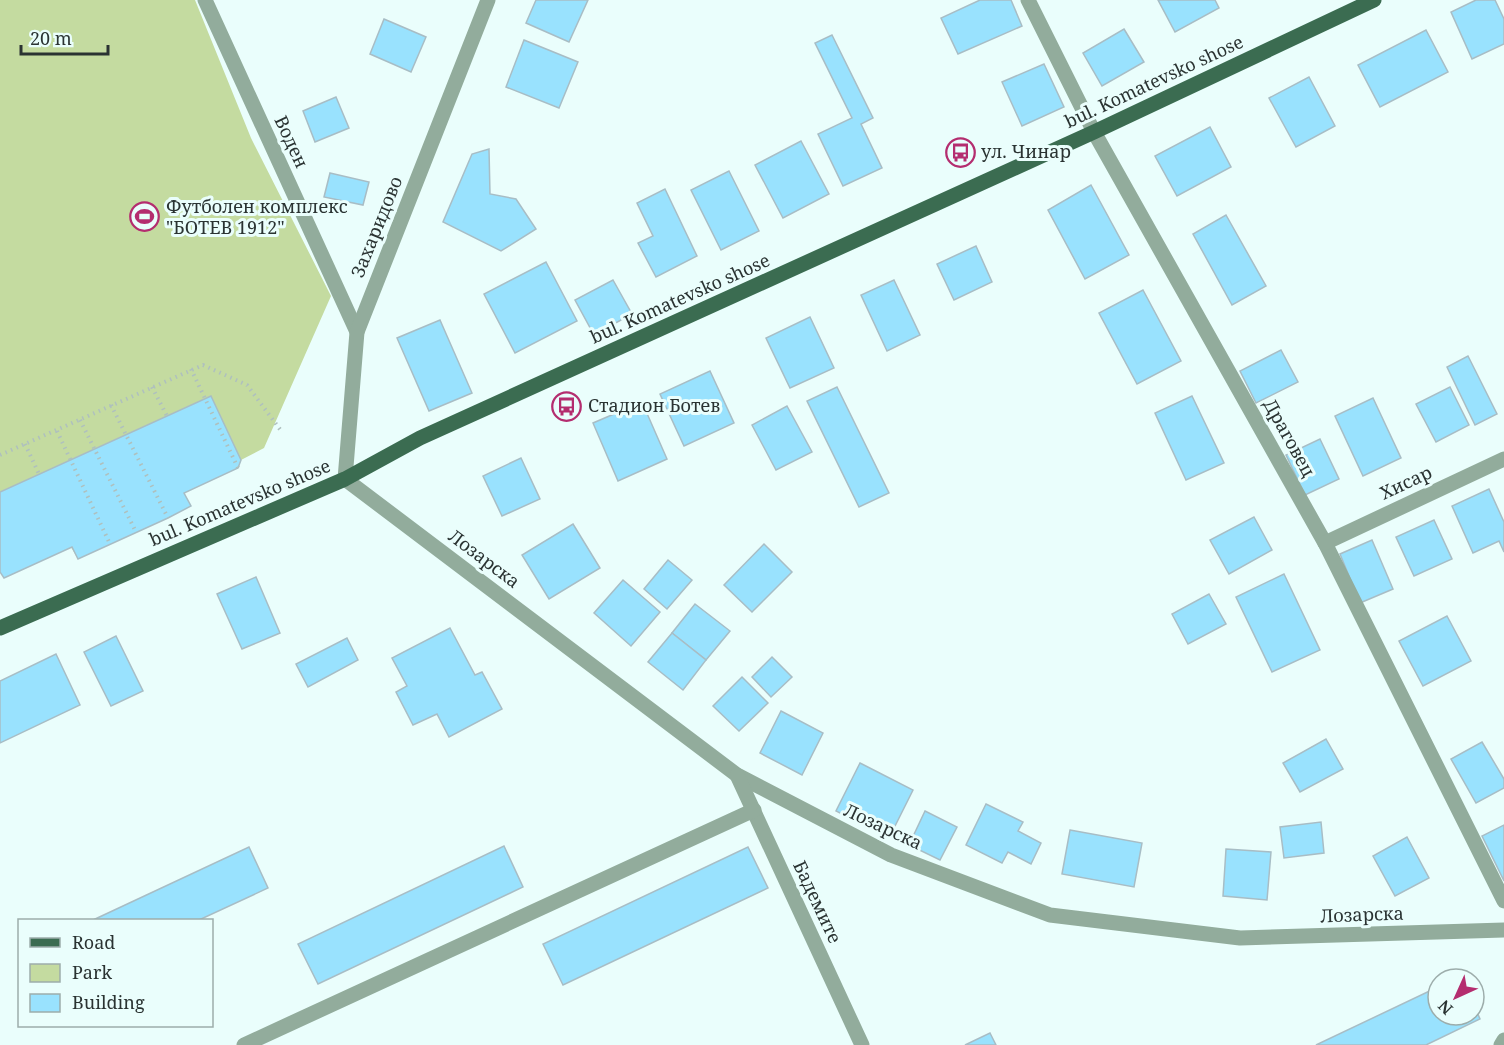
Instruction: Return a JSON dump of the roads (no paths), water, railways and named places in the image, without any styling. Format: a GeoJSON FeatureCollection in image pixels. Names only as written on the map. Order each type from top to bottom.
{"type":"FeatureCollection","features":[{"type":"Feature","properties":{"kind":"main road","name":"bul. Komatevsko shose"},"geometry":{"type":"LineString","coordinates":[[0,628],[345,479],[420,438],[1094,132],[1374,0]]}},
{"type":"Feature","properties":{"kind":"street","name":"Воден"},"geometry":{"type":"LineString","coordinates":[[205,0],[357,332]]}},
{"type":"Feature","properties":{"kind":"street","name":"Захаридово"},"geometry":{"type":"LineString","coordinates":[[345,479],[357,332],[488,0]]}},
{"type":"Feature","properties":{"kind":"street","name":"Драговец"},"geometry":{"type":"LineString","coordinates":[[1029,0],[1094,132],[1326,543],[1504,901]]}},
{"type":"Feature","properties":{"kind":"street","name":"Хисар"},"geometry":{"type":"LineString","coordinates":[[1326,543],[1504,459]]}},
{"type":"Feature","properties":{"kind":"street","name":"Лозарска"},"geometry":{"type":"LineString","coordinates":[[345,479],[737,775],[891,855],[1050,915],[1240,938],[1504,930]]}},
{"type":"Feature","properties":{"kind":"street","name":"Бадемите"},"geometry":{"type":"LineString","coordinates":[[737,775],[862,1045]]}},
{"type":"Feature","properties":{"kind":"street"},"geometry":{"type":"LineString","coordinates":[[244,1045],[753,810]]}},
{"type":"Feature","properties":{"kind":"street"},"geometry":{"type":"LineString","coordinates":[[1501,1045],[1504,1040]]}},
{"type":"Feature","properties":{"kind":"place","name":"ул. Чинар"},"geometry":{"type":"Point","coordinates":[960,152]}},
{"type":"Feature","properties":{"kind":"place","name":"Футболен комплекс \"БОТЕВ 1912\""},"geometry":{"type":"Point","coordinates":[145,217]}},
{"type":"Feature","properties":{"kind":"place","name":"Стадион Ботев"},"geometry":{"type":"Point","coordinates":[567,406]}}]}
